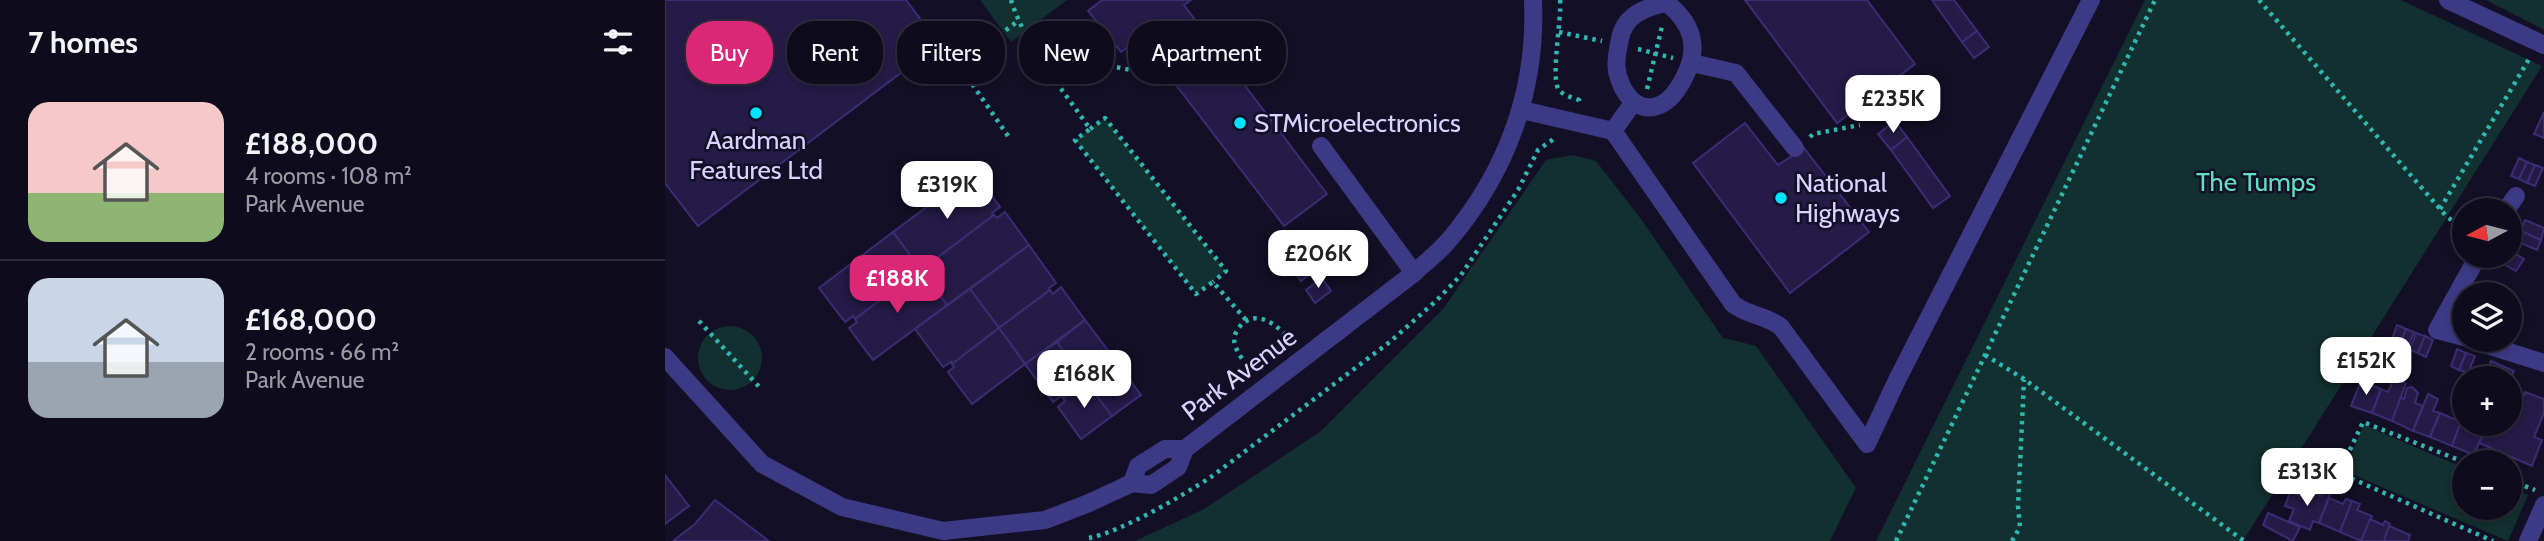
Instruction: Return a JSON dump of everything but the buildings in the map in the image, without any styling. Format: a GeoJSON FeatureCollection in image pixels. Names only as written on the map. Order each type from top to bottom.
{"type":"FeatureCollection","features":[{"type":"Feature","properties":{"kind":"street","name":"Park Avenue"},"geometry":{"type":"LineString","coordinates":[[665,357],[762,464],[842,507],[943,536],[1045,520],[1132,483],[1151,485],[1178,467],[1185,449],[1414,273],[1449,240],[1503,159],[1522,110],[1534,27],[1533,0]]}},
{"type":"Feature","properties":{"kind":"street"},"geometry":{"type":"LineString","coordinates":[[1522,110],[1613,131],[1733,304],[1744,312],[1771,319],[1781,327],[1867,444],[2091,0]]}},
{"type":"Feature","properties":{"kind":"street"},"geometry":{"type":"LineString","coordinates":[[2448,0],[2540,43]]}},
{"type":"Feature","properties":{"kind":"street"},"geometry":{"type":"LineString","coordinates":[[1613,131],[1638,105],[1660,105],[1678,91],[1692,63],[1690,31],[1680,14],[1667,2],[1645,7],[1621,30],[1616,69],[1624,90],[1638,105]]}},
{"type":"Feature","properties":{"kind":"street"},"geometry":{"type":"LineString","coordinates":[[1692,63],[1737,73],[1795,148]]}},
{"type":"Feature","properties":{"kind":"street"},"geometry":{"type":"LineString","coordinates":[[1321,146],[1355,196],[1414,273]]}},
{"type":"Feature","properties":{"kind":"street"},"geometry":{"type":"LineString","coordinates":[[2452,303],[2437,330],[2452,334]]}},
{"type":"Feature","properties":{"kind":"street"},"geometry":{"type":"LineString","coordinates":[[2509,352],[2544,363]]}},
{"type":"Feature","properties":{"kind":"street"},"geometry":{"type":"LineString","coordinates":[[2528,541],[2544,505]]}},
{"type":"Feature","properties":{"kind":"path"},"geometry":{"type":"LineString","coordinates":[[1008,136],[958,65],[1018,21],[1011,0]]}},
{"type":"Feature","properties":{"kind":"path"},"geometry":{"type":"LineString","coordinates":[[1896,541],[2155,0]]}},
{"type":"Feature","properties":{"kind":"path"},"geometry":{"type":"LineString","coordinates":[[2259,0],[2452,220]]}},
{"type":"Feature","properties":{"kind":"path"},"geometry":{"type":"LineString","coordinates":[[1638,105],[1667,2]]}},
{"type":"Feature","properties":{"kind":"path"},"geometry":{"type":"LineString","coordinates":[[2440,209],[2540,43]]}},
{"type":"Feature","properties":{"kind":"path"},"geometry":{"type":"LineString","coordinates":[[1059,84],[1090,129]]}},
{"type":"Feature","properties":{"kind":"path"},"geometry":{"type":"LineString","coordinates":[[1105,118],[1226,271],[1213,282],[1196,294],[1075,140],[1105,118]]}},
{"type":"Feature","properties":{"kind":"path"},"geometry":{"type":"LineString","coordinates":[[1795,148],[1813,134],[1860,125]]}},
{"type":"Feature","properties":{"kind":"path"},"geometry":{"type":"LineString","coordinates":[[1213,282],[1246,320]]}},
{"type":"Feature","properties":{"kind":"path"},"geometry":{"type":"LineString","coordinates":[[1264,388],[1239,355],[1234,339],[1238,328],[1246,320],[1256,317],[1271,322],[1287,336],[1303,358]]}},
{"type":"Feature","properties":{"kind":"path"},"geometry":{"type":"LineString","coordinates":[[699,321],[762,390]]}},
{"type":"Feature","properties":{"kind":"path"},"geometry":{"type":"LineString","coordinates":[[1985,355],[2024,379],[2245,541]]}},
{"type":"Feature","properties":{"kind":"path"},"geometry":{"type":"LineString","coordinates":[[2012,541],[2020,527],[2018,506],[2024,379]]}},
{"type":"Feature","properties":{"kind":"path"},"geometry":{"type":"LineString","coordinates":[[2452,457],[2363,422],[2339,473],[2493,541]]}},
{"type":"Feature","properties":{"kind":"path"},"geometry":{"type":"LineString","coordinates":[[2522,485],[2544,494]]}},
{"type":"Feature","properties":{"kind":"green space"},"geometry":{"type":"Polygon","coordinates":[[[980,0],[1067,0],[1039,21],[1019,21],[1019,36],[1011,42],[1005,34],[1005,21],[996,21],[980,0]]]}},
{"type":"Feature","properties":{"kind":"green space","name":"The Tumps"},"geometry":{"type":"Polygon","coordinates":[[[2145,0],[2401,0],[2542,66],[2459,198],[2452,198],[2452,209],[2243,541],[1876,541],[2145,0]]]}},
{"type":"Feature","properties":{"kind":"green space"},"geometry":{"type":"Polygon","coordinates":[[[2486,0],[2544,0],[2544,30],[2486,0]]]}},
{"type":"Feature","properties":{"kind":"green space"},"geometry":{"type":"Polygon","coordinates":[[[1105,118],[1226,271],[1196,294],[1075,140],[1105,118]]]}},
{"type":"Feature","properties":{"kind":"green space"},"geometry":{"type":"Polygon","coordinates":[[[1573,155],[1596,161],[1641,219],[1723,338],[1756,346],[1856,488],[1830,541],[1135,541],[1204,509],[1321,431],[1443,309],[1546,160],[1573,155]]]}},
{"type":"Feature","properties":{"kind":"green space"},"geometry":{"type":"Polygon","coordinates":[[[730,326],[748,332],[756,340],[762,358],[756,376],[748,384],[730,390],[712,384],[704,376],[698,358],[704,340],[712,332],[730,326]]]}},
{"type":"Feature","properties":{"kind":"green space"},"geometry":{"type":"Polygon","coordinates":[[[2364,425],[2452,463],[2452,517],[2344,471],[2364,425]]]}},
{"type":"Feature","properties":{"kind":"green space"},"geometry":{"type":"Polygon","coordinates":[[[2522,492],[2528,495],[2522,509],[2522,492]]]}},
{"type":"Feature","properties":{"kind":"green space"},"geometry":{"type":"Polygon","coordinates":[[[2459,520],[2517,520],[2508,541],[2459,520]]]}},
{"type":"Feature","properties":{"kind":"place","name":"Aardman Features Ltd"},"geometry":{"type":"Point","coordinates":[756,113]}},
{"type":"Feature","properties":{"kind":"place","name":"STMicroelectronics"},"geometry":{"type":"Point","coordinates":[1240,123]}},
{"type":"Feature","properties":{"kind":"place","name":"National Highways"},"geometry":{"type":"Point","coordinates":[1781,198]}}]}
